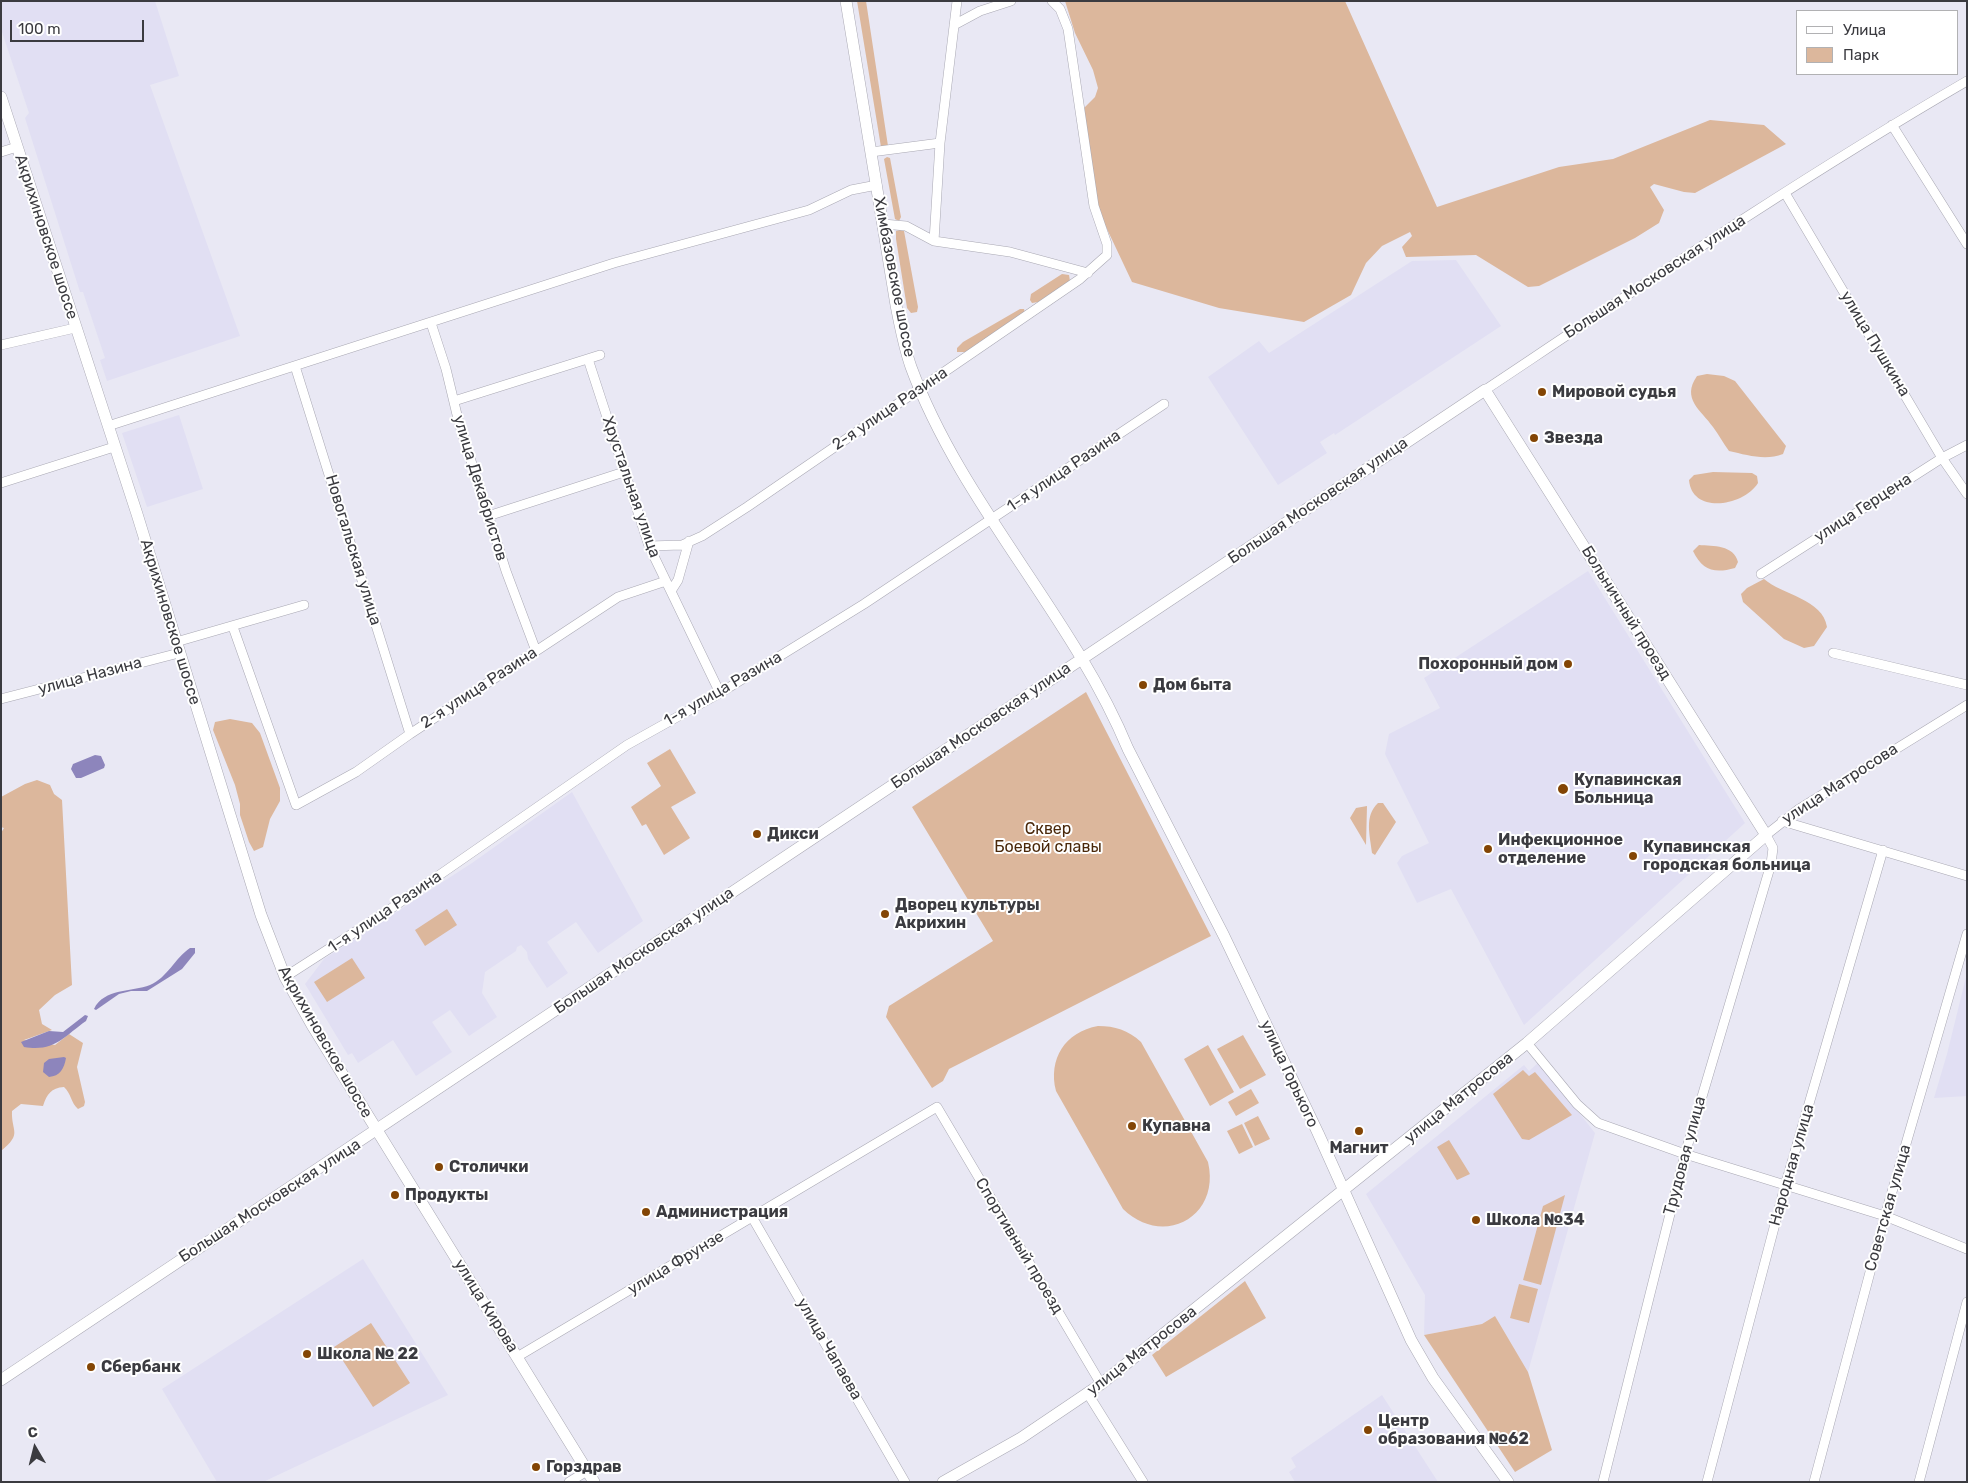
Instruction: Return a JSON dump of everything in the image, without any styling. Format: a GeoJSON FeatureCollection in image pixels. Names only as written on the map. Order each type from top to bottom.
{"type":"FeatureCollection","features":[{"type":"Feature","properties":{"kind":"street","name":"Химбазовское шоссе"},"geometry":{"type":"LineString","coordinates":[[846,1],[901,330],[920,388],[941,432],[992,519],[1081,659]]}},
{"type":"Feature","properties":{"kind":"street"},"geometry":{"type":"LineString","coordinates":[[934,241],[940,143],[957,1]]}},
{"type":"Feature","properties":{"kind":"street"},"geometry":{"type":"LineString","coordinates":[[954,25],[980,10],[1011,1]]}},
{"type":"Feature","properties":{"kind":"street","name":"2-я улица Разина"},"geometry":{"type":"LineString","coordinates":[[649,546],[682,545],[702,536],[754,503],[1088,273],[1107,255],[1107,244],[1094,206],[1068,29],[1060,9],[1052,1]]}},
{"type":"Feature","properties":{"kind":"street","name":"Большая Московская улица"},"geometry":{"type":"LineString","coordinates":[[1,1380],[1715,237],[1892,125],[1967,81]]}},
{"type":"Feature","properties":{"kind":"street","name":"Акрихиновское шоссе"},"geometry":{"type":"LineString","coordinates":[[1,97],[108,426],[261,915],[285,977],[316,1032],[377,1130]]}},
{"type":"Feature","properties":{"kind":"street"},"geometry":{"type":"LineString","coordinates":[[1892,125],[1967,244]]}},
{"type":"Feature","properties":{"kind":"street"},"geometry":{"type":"LineString","coordinates":[[871,152],[940,143]]}},
{"type":"Feature","properties":{"kind":"street"},"geometry":{"type":"LineString","coordinates":[[1,152],[17,147]]}},
{"type":"Feature","properties":{"kind":"street"},"geometry":{"type":"LineString","coordinates":[[108,426],[614,263],[809,210],[851,190],[877,185]]}},
{"type":"Feature","properties":{"kind":"street","name":"улица Пушкина"},"geometry":{"type":"LineString","coordinates":[[1785,193],[1942,458],[1967,494]]}},
{"type":"Feature","properties":{"kind":"street"},"geometry":{"type":"LineString","coordinates":[[883,224],[906,226],[934,241],[1010,252],[1088,273]]}},
{"type":"Feature","properties":{"kind":"street","name":"улица Декабристов"},"geometry":{"type":"LineString","coordinates":[[431,323],[459,424],[488,516],[536,651]]}},
{"type":"Feature","properties":{"kind":"street"},"geometry":{"type":"LineString","coordinates":[[1,345],[75,328]]}},
{"type":"Feature","properties":{"kind":"street"},"geometry":{"type":"LineString","coordinates":[[454,402],[600,356]]}},
{"type":"Feature","properties":{"kind":"street","name":"Хрустальная улица"},"geometry":{"type":"LineString","coordinates":[[588,359],[649,546],[720,693]]}},
{"type":"Feature","properties":{"kind":"street","name":"Новогальская улица"},"geometry":{"type":"LineString","coordinates":[[295,366],[410,734]]}},
{"type":"Feature","properties":{"kind":"street","name":"Больничный проезд"},"geometry":{"type":"LineString","coordinates":[[1485,390],[1766,835]]}},
{"type":"Feature","properties":{"kind":"street","name":"1-я улица Разина"},"geometry":{"type":"LineString","coordinates":[[285,977],[386,912],[627,745],[720,693],[864,604],[1164,404]]}},
{"type":"Feature","properties":{"kind":"street","name":"улица Герцена"},"geometry":{"type":"LineString","coordinates":[[1761,574],[1942,458],[1967,444]]}},
{"type":"Feature","properties":{"kind":"street"},"geometry":{"type":"LineString","coordinates":[[1,483],[114,447]]}},
{"type":"Feature","properties":{"kind":"street"},"geometry":{"type":"LineString","coordinates":[[488,516],[624,472]]}},
{"type":"Feature","properties":{"kind":"street"},"geometry":{"type":"LineString","coordinates":[[671,591],[678,580],[689,541]]}},
{"type":"Feature","properties":{"kind":"street","name":"2-я улица Разина"},"geometry":{"type":"LineString","coordinates":[[232,627],[296,805],[356,772],[410,734],[618,597],[666,581]]}},
{"type":"Feature","properties":{"kind":"street","name":"улица Назина"},"geometry":{"type":"LineString","coordinates":[[1,699],[178,648],[232,627],[304,605]]}},
{"type":"Feature","properties":{"kind":"street"},"geometry":{"type":"LineString","coordinates":[[1833,653],[1967,685]]}},
{"type":"Feature","properties":{"kind":"street","name":"улица Горького"},"geometry":{"type":"LineString","coordinates":[[1081,659],[1119,727],[1128,749],[1193,872],[1420,1357],[1465,1424],[1508,1482]]}},
{"type":"Feature","properties":{"kind":"street","name":"улица Матросова"},"geometry":{"type":"LineString","coordinates":[[943,1482],[1021,1438],[1101,1384],[1527,1043],[1782,821],[1896,747],[1967,705]]}},
{"type":"Feature","properties":{"kind":"street"},"geometry":{"type":"LineString","coordinates":[[1782,821],[1967,876]]}},
{"type":"Feature","properties":{"kind":"street","name":"Трудовая улица"},"geometry":{"type":"LineString","coordinates":[[1603,1482],[1684,1154],[1771,864],[1773,848],[1766,835]]}},
{"type":"Feature","properties":{"kind":"street","name":"Народная улица"},"geometry":{"type":"LineString","coordinates":[[1707,1482],[1785,1186],[1883,850]]}},
{"type":"Feature","properties":{"kind":"street","name":"Советская улица"},"geometry":{"type":"LineString","coordinates":[[1814,1482],[1885,1216],[1967,934]]}},
{"type":"Feature","properties":{"kind":"street"},"geometry":{"type":"LineString","coordinates":[[1527,1043],[1587,1115],[1613,1129],[1684,1154],[1885,1216],[1967,1249]]}},
{"type":"Feature","properties":{"kind":"street","name":"улица Фрунзе"},"geometry":{"type":"LineString","coordinates":[[517,1357],[937,1107]]}},
{"type":"Feature","properties":{"kind":"street","name":"Спортивный проезд"},"geometry":{"type":"LineString","coordinates":[[937,1107],[1101,1384]]}},
{"type":"Feature","properties":{"kind":"street","name":"улица Кирова"},"geometry":{"type":"LineString","coordinates":[[377,1130],[594,1482]]}},
{"type":"Feature","properties":{"kind":"street","name":"улица Чапаева"},"geometry":{"type":"LineString","coordinates":[[752,1218],[905,1482]]}},
{"type":"Feature","properties":{"kind":"street"},"geometry":{"type":"LineString","coordinates":[[1919,1482],[1967,1302]]}},
{"type":"Feature","properties":{"kind":"street"},"geometry":{"type":"LineString","coordinates":[[1088,1394],[1143,1482]]}},
{"type":"Feature","properties":{"kind":"street"},"geometry":{"type":"LineString","coordinates":[[569,1482],[588,1471]]}},
{"type":"Feature","properties":{"kind":"shaded area"},"geometry":{"type":"Polygon","coordinates":[[[1,1],[155,1],[179,76],[150,85],[240,336],[107,381],[100,360],[105,358],[83,292],[80,292],[25,118],[29,113],[1,29],[1,1]]]}},
{"type":"Feature","properties":{"kind":"shaded area"},"geometry":{"type":"Polygon","coordinates":[[[1456,260],[1501,326],[1335,435],[1334,433],[1320,442],[1327,453],[1278,485],[1208,377],[1259,341],[1269,353],[1412,261],[1456,260]]]}},
{"type":"Feature","properties":{"kind":"shaded area"},"geometry":{"type":"Polygon","coordinates":[[[179,415],[203,489],[147,507],[122,433],[179,415]]]}},
{"type":"Feature","properties":{"kind":"shaded area","name":"Купавинская Больница"},"geometry":{"type":"Polygon","coordinates":[[[1588,571],[1745,823],[1524,1025],[1451,889],[1417,903],[1397,863],[1402,856],[1429,843],[1385,754],[1389,734],[1440,708],[1424,678],[1588,571]]]}},
{"type":"Feature","properties":{"kind":"shaded area"},"geometry":{"type":"Polygon","coordinates":[[[95,755],[101,756],[105,765],[104,768],[81,778],[76,778],[71,769],[73,764],[95,755]]]}},
{"type":"Feature","properties":{"kind":"shaded area"},"geometry":{"type":"Polygon","coordinates":[[[572,792],[643,921],[598,953],[576,922],[547,942],[568,973],[547,988],[528,959],[527,952],[521,945],[517,947],[516,951],[485,972],[482,993],[497,1017],[469,1036],[450,1010],[432,1022],[452,1052],[416,1076],[393,1040],[358,1063],[352,1053],[348,1055],[305,984],[324,959],[472,863],[572,792]]]}},
{"type":"Feature","properties":{"kind":"shaded area"},"geometry":{"type":"Polygon","coordinates":[[[190,948],[195,948],[195,953],[182,969],[147,991],[131,991],[119,994],[96,1010],[94,1009],[104,997],[156,982],[190,948]]]}},
{"type":"Feature","properties":{"kind":"shaded area"},"geometry":{"type":"Polygon","coordinates":[[[1967,973],[1967,1096],[1934,1098],[1947,1054],[1967,973]]]}},
{"type":"Feature","properties":{"kind":"shaded area"},"geometry":{"type":"Polygon","coordinates":[[[85,1015],[88,1016],[86,1021],[64,1038],[51,1045],[35,1048],[24,1047],[21,1042],[49,1031],[63,1032],[85,1015]]]}},
{"type":"Feature","properties":{"kind":"shaded area"},"geometry":{"type":"Polygon","coordinates":[[[66,1058],[64,1065],[59,1073],[49,1077],[43,1072],[44,1063],[49,1059],[66,1058]]]}},
{"type":"Feature","properties":{"kind":"shaded area","name":"Школа №34"},"geometry":{"type":"Polygon","coordinates":[[[1539,1062],[1595,1133],[1528,1372],[1495,1316],[1482,1324],[1424,1335],[1425,1295],[1366,1194],[1524,1065],[1529,1071],[1539,1062]]]}},
{"type":"Feature","properties":{"kind":"shaded area","name":"Школа № 22"},"geometry":{"type":"Polygon","coordinates":[[[363,1259],[448,1395],[263,1482],[217,1482],[162,1389],[363,1259]]]}},
{"type":"Feature","properties":{"kind":"shaded area","name":"Центр образования №62"},"geometry":{"type":"Polygon","coordinates":[[[1382,1395],[1438,1482],[1295,1482],[1289,1472],[1296,1467],[1291,1458],[1382,1395]]]}},
{"type":"Feature","properties":{"kind":"green space"},"geometry":{"type":"Polygon","coordinates":[[[857,1],[866,1],[888,146],[881,147],[857,1]]]}},
{"type":"Feature","properties":{"kind":"green space"},"geometry":{"type":"Polygon","coordinates":[[[1065,1],[1345,1],[1437,207],[1559,167],[1613,159],[1710,120],[1764,125],[1786,144],[1695,193],[1654,184],[1650,187],[1664,210],[1659,223],[1635,238],[1539,286],[1528,287],[1476,255],[1406,257],[1402,247],[1412,236],[1410,232],[1382,246],[1366,263],[1351,295],[1304,322],[1219,308],[1132,282],[1098,210],[1092,179],[1084,108],[1095,97],[1098,88],[1093,70],[1075,33],[1065,1]]]}},
{"type":"Feature","properties":{"kind":"green space"},"geometry":{"type":"Polygon","coordinates":[[[890,158],[901,217],[899,221],[895,219],[884,159],[890,158]]]}},
{"type":"Feature","properties":{"kind":"green space"},"geometry":{"type":"Polygon","coordinates":[[[896,231],[904,231],[918,307],[917,312],[911,313],[907,308],[896,239],[896,231]]]}},
{"type":"Feature","properties":{"kind":"green space"},"geometry":{"type":"Polygon","coordinates":[[[1062,274],[1069,275],[1070,281],[1038,302],[1032,303],[1030,300],[1031,294],[1062,274]]]}},
{"type":"Feature","properties":{"kind":"green space"},"geometry":{"type":"Polygon","coordinates":[[[1020,309],[1024,309],[1025,313],[969,352],[957,352],[957,348],[963,342],[1020,309]]]}},
{"type":"Feature","properties":{"kind":"green space"},"geometry":{"type":"Polygon","coordinates":[[[1707,374],[1724,376],[1735,381],[1786,446],[1783,454],[1763,457],[1729,451],[1713,427],[1694,404],[1692,398],[1691,391],[1697,376],[1707,374]]]}},
{"type":"Feature","properties":{"kind":"green space"},"geometry":{"type":"Polygon","coordinates":[[[1713,472],[1752,473],[1757,476],[1758,483],[1742,497],[1719,503],[1708,502],[1699,498],[1692,491],[1689,480],[1694,475],[1713,472]]]}},
{"type":"Feature","properties":{"kind":"green space"},"geometry":{"type":"Polygon","coordinates":[[[1699,545],[1728,549],[1736,556],[1738,562],[1735,568],[1721,571],[1710,569],[1700,563],[1693,551],[1699,545]]]}},
{"type":"Feature","properties":{"kind":"green space"},"geometry":{"type":"Polygon","coordinates":[[[1764,579],[1772,585],[1801,598],[1818,610],[1824,618],[1827,627],[1814,646],[1804,648],[1784,639],[1743,602],[1741,594],[1747,588],[1764,579]]]}},
{"type":"Feature","properties":{"kind":"green space","name":"Сквер Боевой славы"},"geometry":{"type":"Polygon","coordinates":[[[1086,692],[1211,936],[949,1069],[943,1081],[932,1088],[886,1017],[889,1006],[993,941],[912,807],[1086,692]]]}},
{"type":"Feature","properties":{"kind":"green space"},"geometry":{"type":"Polygon","coordinates":[[[230,719],[252,723],[260,733],[280,788],[280,801],[270,819],[263,847],[254,851],[240,815],[240,804],[235,785],[213,730],[215,722],[230,719]]]}},
{"type":"Feature","properties":{"kind":"green space"},"geometry":{"type":"Polygon","coordinates":[[[670,749],[696,793],[671,807],[690,838],[664,855],[646,824],[642,826],[631,807],[661,786],[647,763],[670,749]]]}},
{"type":"Feature","properties":{"kind":"green space"},"geometry":{"type":"Polygon","coordinates":[[[37,780],[50,785],[54,794],[62,800],[72,985],[55,995],[39,1010],[42,1024],[52,1030],[24,1040],[55,1045],[69,1034],[83,1043],[77,1067],[85,1102],[84,1106],[78,1109],[64,1087],[50,1092],[43,1106],[21,1104],[12,1111],[14,1136],[1,1151],[1,833],[4,828],[1,827],[1,797],[25,784],[37,780]]]}},
{"type":"Feature","properties":{"kind":"green space"},"geometry":{"type":"Polygon","coordinates":[[[1378,803],[1383,803],[1396,822],[1375,855],[1372,853],[1369,820],[1378,803]]]}},
{"type":"Feature","properties":{"kind":"green space"},"geometry":{"type":"Polygon","coordinates":[[[1367,806],[1366,845],[1350,818],[1356,808],[1367,806]]]}},
{"type":"Feature","properties":{"kind":"green space"},"geometry":{"type":"Polygon","coordinates":[[[447,909],[457,925],[425,946],[415,930],[447,909]]]}},
{"type":"Feature","properties":{"kind":"green space"},"geometry":{"type":"Polygon","coordinates":[[[352,958],[365,978],[327,1002],[314,982],[352,958]]]}},
{"type":"Feature","properties":{"kind":"green space","name":"Купавна"},"geometry":{"type":"Polygon","coordinates":[[[1098,1026],[1121,1030],[1131,1034],[1141,1042],[1208,1162],[1210,1181],[1206,1198],[1197,1211],[1185,1221],[1171,1226],[1155,1226],[1139,1220],[1123,1209],[1056,1091],[1055,1068],[1057,1058],[1062,1049],[1076,1034],[1098,1026]]]}},
{"type":"Feature","properties":{"kind":"green space"},"geometry":{"type":"Polygon","coordinates":[[[1243,1035],[1266,1075],[1240,1089],[1217,1049],[1243,1035]]]}},
{"type":"Feature","properties":{"kind":"green space"},"geometry":{"type":"Polygon","coordinates":[[[1208,1045],[1234,1092],[1210,1106],[1184,1059],[1208,1045]]]}},
{"type":"Feature","properties":{"kind":"green space"},"geometry":{"type":"Polygon","coordinates":[[[1523,1070],[1529,1076],[1535,1072],[1572,1115],[1529,1140],[1522,1139],[1493,1094],[1523,1070]]]}},
{"type":"Feature","properties":{"kind":"green space"},"geometry":{"type":"Polygon","coordinates":[[[1251,1089],[1259,1103],[1236,1116],[1228,1102],[1251,1089]]]}},
{"type":"Feature","properties":{"kind":"green space"},"geometry":{"type":"Polygon","coordinates":[[[1258,1116],[1270,1139],[1255,1146],[1244,1123],[1258,1116]]]}},
{"type":"Feature","properties":{"kind":"green space"},"geometry":{"type":"Polygon","coordinates":[[[1242,1124],[1253,1147],[1239,1154],[1227,1131],[1242,1124]]]}},
{"type":"Feature","properties":{"kind":"green space"},"geometry":{"type":"Polygon","coordinates":[[[1449,1140],[1470,1174],[1457,1180],[1437,1147],[1449,1140]]]}},
{"type":"Feature","properties":{"kind":"green space"},"geometry":{"type":"Polygon","coordinates":[[[1565,1195],[1541,1285],[1523,1280],[1543,1206],[1565,1195]]]}},
{"type":"Feature","properties":{"kind":"green space"},"geometry":{"type":"Polygon","coordinates":[[[1245,1281],[1266,1318],[1166,1377],[1152,1355],[1245,1281]]]}},
{"type":"Feature","properties":{"kind":"green space"},"geometry":{"type":"Polygon","coordinates":[[[1519,1284],[1538,1289],[1529,1323],[1510,1318],[1519,1284]]]}},
{"type":"Feature","properties":{"kind":"green space"},"geometry":{"type":"Polygon","coordinates":[[[1495,1316],[1528,1372],[1552,1450],[1515,1472],[1424,1335],[1482,1324],[1495,1316]]]}},
{"type":"Feature","properties":{"kind":"green space"},"geometry":{"type":"Polygon","coordinates":[[[371,1323],[410,1383],[373,1407],[334,1347],[371,1323]]]}},
{"type":"Feature","properties":{"kind":"place","name":"Мировой судья"},"geometry":{"type":"Point","coordinates":[1542,392]}},
{"type":"Feature","properties":{"kind":"place","name":"Звезда"},"geometry":{"type":"Point","coordinates":[1534,438]}},
{"type":"Feature","properties":{"kind":"place","name":"Похоронный дом"},"geometry":{"type":"Point","coordinates":[1568,664]}},
{"type":"Feature","properties":{"kind":"place","name":"Дом быта"},"geometry":{"type":"Point","coordinates":[1143,685]}},
{"type":"Feature","properties":{"kind":"place","name":"Купавинская Больница"},"geometry":{"type":"Point","coordinates":[1563,789]}},
{"type":"Feature","properties":{"kind":"place","name":"Дикси"},"geometry":{"type":"Point","coordinates":[757,834]}},
{"type":"Feature","properties":{"kind":"place","name":"Инфекционное отделение"},"geometry":{"type":"Point","coordinates":[1488,849]}},
{"type":"Feature","properties":{"kind":"place","name":"Купавинская городская больница"},"geometry":{"type":"Point","coordinates":[1633,856]}},
{"type":"Feature","properties":{"kind":"place","name":"Дворец культуры Акрихин"},"geometry":{"type":"Point","coordinates":[885,914]}},
{"type":"Feature","properties":{"kind":"place","name":"Купавна"},"geometry":{"type":"Point","coordinates":[1132,1126]}},
{"type":"Feature","properties":{"kind":"place","name":"Магнит"},"geometry":{"type":"Point","coordinates":[1359,1131]}},
{"type":"Feature","properties":{"kind":"place","name":"Столички"},"geometry":{"type":"Point","coordinates":[439,1167]}},
{"type":"Feature","properties":{"kind":"place","name":"Продукты"},"geometry":{"type":"Point","coordinates":[395,1195]}},
{"type":"Feature","properties":{"kind":"place","name":"Администрация"},"geometry":{"type":"Point","coordinates":[646,1212]}},
{"type":"Feature","properties":{"kind":"place","name":"Школа №34"},"geometry":{"type":"Point","coordinates":[1476,1220]}},
{"type":"Feature","properties":{"kind":"place","name":"Школа № 22"},"geometry":{"type":"Point","coordinates":[307,1354]}},
{"type":"Feature","properties":{"kind":"place","name":"Сбербанк"},"geometry":{"type":"Point","coordinates":[91,1367]}},
{"type":"Feature","properties":{"kind":"place","name":"Центр образования №62"},"geometry":{"type":"Point","coordinates":[1368,1430]}},
{"type":"Feature","properties":{"kind":"place","name":"Горздрав"},"geometry":{"type":"Point","coordinates":[536,1467]}}]}
